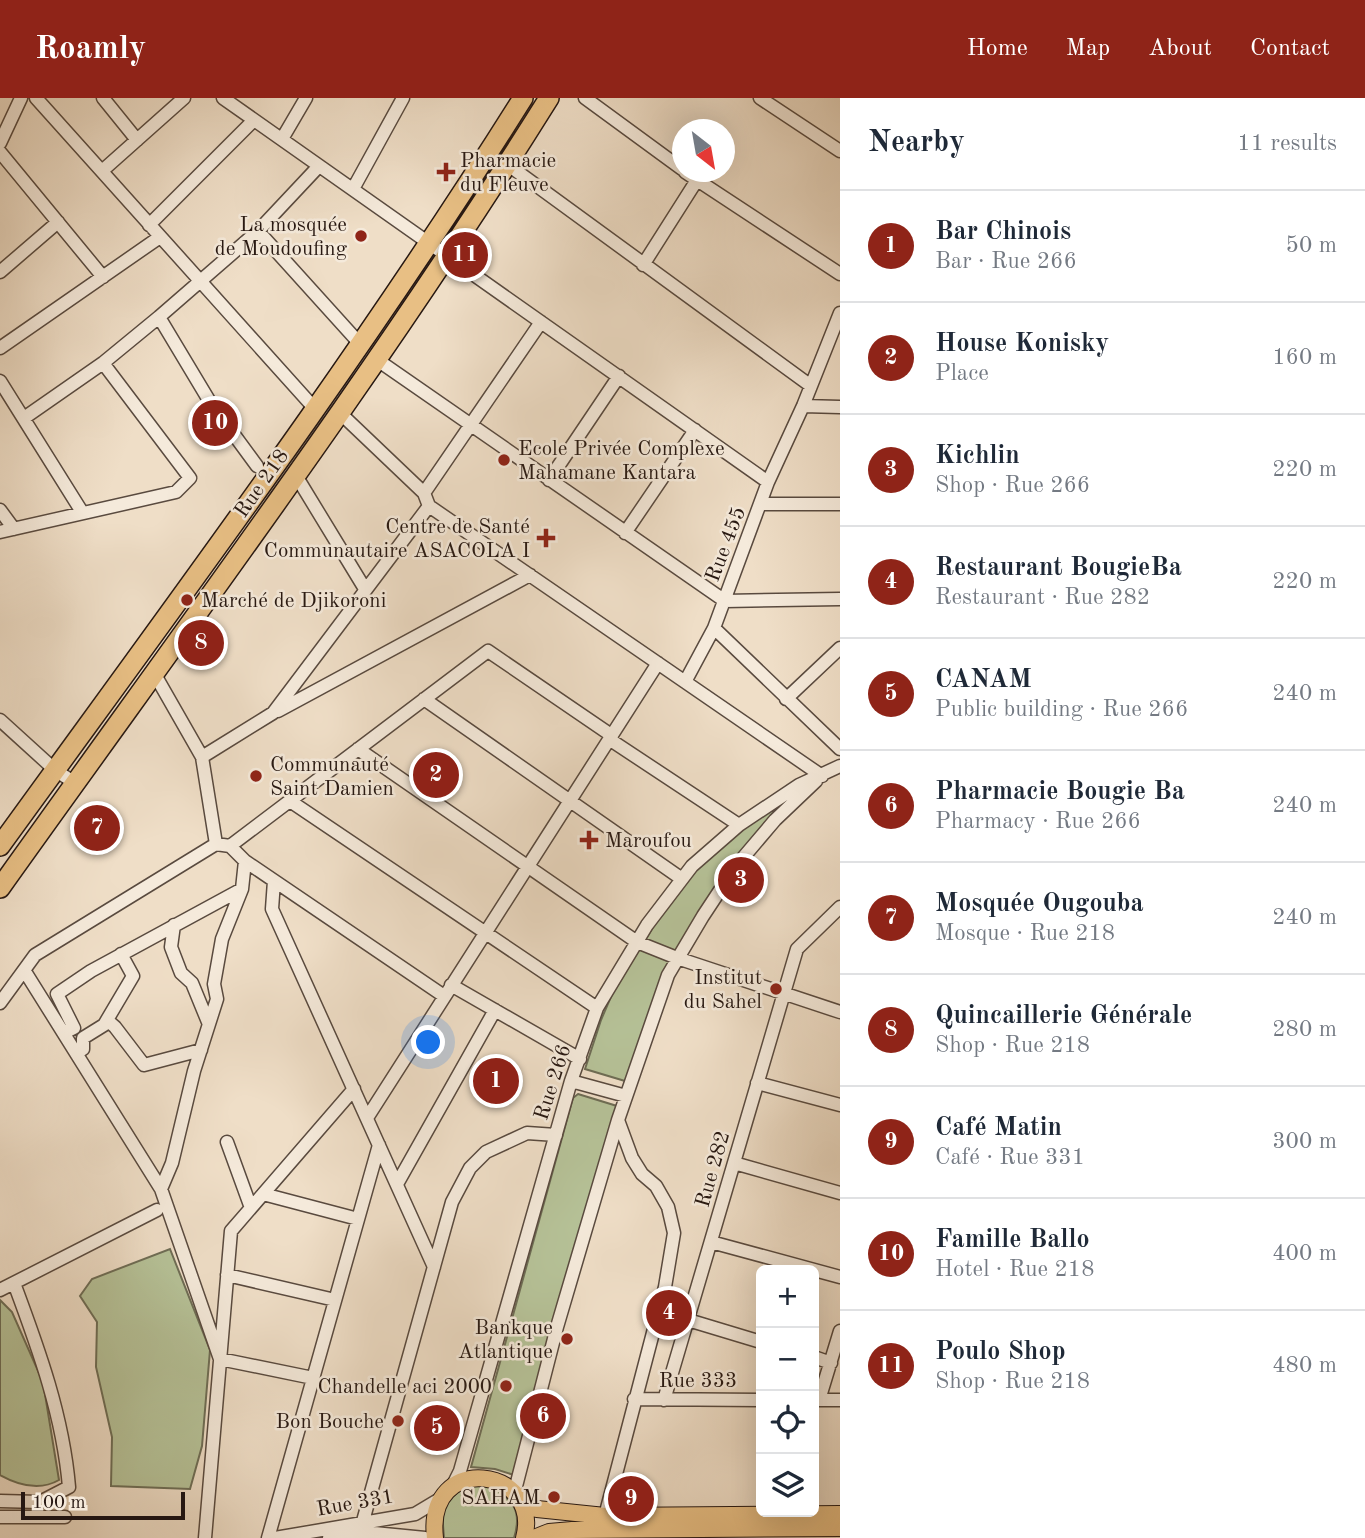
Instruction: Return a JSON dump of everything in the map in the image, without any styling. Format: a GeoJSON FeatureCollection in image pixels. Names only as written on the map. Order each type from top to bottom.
{"type":"FeatureCollection","features":[{"type":"Feature","properties":{"kind":"highway","name":"Rue 218"},"geometry":{"type":"LineString","coordinates":[[0,846],[316,410],[430,244],[523,98]]}},
{"type":"Feature","properties":{"kind":"highway","name":"Rue 218"},"geometry":{"type":"LineString","coordinates":[[0,888],[448,256],[549,98]]}},
{"type":"Feature","properties":{"kind":"main road"},"geometry":{"type":"LineString","coordinates":[[435,1538],[433,1519],[440,1499],[453,1485],[471,1478],[490,1478],[508,1486],[517,1497],[525,1512],[524,1538]]}},
{"type":"Feature","properties":{"kind":"main road"},"geometry":{"type":"LineString","coordinates":[[517,1497],[537,1509],[605,1516],[840,1514]]}},
{"type":"Feature","properties":{"kind":"main road"},"geometry":{"type":"LineString","coordinates":[[534,1538],[550,1532],[572,1530],[840,1528]]}},
{"type":"Feature","properties":{"kind":"street"},"geometry":{"type":"LineString","coordinates":[[1,138],[21,98]]}},
{"type":"Feature","properties":{"kind":"street"},"geometry":{"type":"LineString","coordinates":[[36,98],[316,410]]}},
{"type":"Feature","properties":{"kind":"street"},"geometry":{"type":"LineString","coordinates":[[103,98],[137,140]]}},
{"type":"Feature","properties":{"kind":"street"},"geometry":{"type":"LineString","coordinates":[[102,171],[184,98]]}},
{"type":"Feature","properties":{"kind":"street"},"geometry":{"type":"LineString","coordinates":[[223,98],[768,482]]}},
{"type":"Feature","properties":{"kind":"street"},"geometry":{"type":"LineString","coordinates":[[282,139],[306,98]]}},
{"type":"Feature","properties":{"kind":"street"},"geometry":{"type":"LineString","coordinates":[[353,189],[403,98]]}},
{"type":"Feature","properties":{"kind":"street"},"geometry":{"type":"LineString","coordinates":[[585,98],[672,161]]}},
{"type":"Feature","properties":{"kind":"street"},"geometry":{"type":"LineString","coordinates":[[760,98],[840,151]]}},
{"type":"Feature","properties":{"kind":"street"},"geometry":{"type":"LineString","coordinates":[[149,225],[254,120]]}},
{"type":"Feature","properties":{"kind":"street"},"geometry":{"type":"LineString","coordinates":[[0,152],[103,277]]}},
{"type":"Feature","properties":{"kind":"street"},"geometry":{"type":"LineString","coordinates":[[508,164],[811,386]]}},
{"type":"Feature","properties":{"kind":"street"},"geometry":{"type":"LineString","coordinates":[[23,418],[103,363],[159,317],[258,231],[320,166]]}},
{"type":"Feature","properties":{"kind":"street"},"geometry":{"type":"LineString","coordinates":[[643,265],[696,182]]}},
{"type":"Feature","properties":{"kind":"street"},"geometry":{"type":"LineString","coordinates":[[700,182],[840,274]]}},
{"type":"Feature","properties":{"kind":"street"},"geometry":{"type":"LineString","coordinates":[[0,272],[58,222]]}},
{"type":"Feature","properties":{"kind":"street"},"geometry":{"type":"LineString","coordinates":[[258,231],[361,345]]}},
{"type":"Feature","properties":{"kind":"street"},"geometry":{"type":"LineString","coordinates":[[0,348],[160,237]]}},
{"type":"Feature","properties":{"kind":"street","name":"Rue 455"},"geometry":{"type":"LineString","coordinates":[[685,682],[714,628],[768,482],[803,407],[839,316]]}},
{"type":"Feature","properties":{"kind":"street"},"geometry":{"type":"LineString","coordinates":[[159,317],[210,402],[257,466]]}},
{"type":"Feature","properties":{"kind":"street"},"geometry":{"type":"LineString","coordinates":[[425,492],[541,322]]}},
{"type":"Feature","properties":{"kind":"street"},"geometry":{"type":"LineString","coordinates":[[376,359],[724,601],[840,599]]}},
{"type":"Feature","properties":{"kind":"street"},"geometry":{"type":"LineString","coordinates":[[0,533],[176,492],[190,478],[103,363]]}},
{"type":"Feature","properties":{"kind":"street"},"geometry":{"type":"LineString","coordinates":[[549,480],[619,376]]}},
{"type":"Feature","properties":{"kind":"street"},"geometry":{"type":"LineString","coordinates":[[1,385],[82,512]]}},
{"type":"Feature","properties":{"kind":"street"},"geometry":{"type":"LineString","coordinates":[[803,407],[840,407]]}},
{"type":"Feature","properties":{"kind":"street"},"geometry":{"type":"LineString","coordinates":[[339,412],[425,492],[429,506],[822,776]]}},
{"type":"Feature","properties":{"kind":"street"},"geometry":{"type":"LineString","coordinates":[[625,533],[695,430]]}},
{"type":"Feature","properties":{"kind":"street"},"geometry":{"type":"LineString","coordinates":[[295,474],[365,589]]}},
{"type":"Feature","properties":{"kind":"street"},"geometry":{"type":"LineString","coordinates":[[761,504],[840,504]]}},
{"type":"Feature","properties":{"kind":"street"},"geometry":{"type":"LineString","coordinates":[[273,713],[429,506]]}},
{"type":"Feature","properties":{"kind":"street"},"geometry":{"type":"LineString","coordinates":[[0,510],[14,529]]}},
{"type":"Feature","properties":{"kind":"street"},"geometry":{"type":"LineString","coordinates":[[202,757],[273,713],[530,575]]}},
{"type":"Feature","properties":{"kind":"street"},"geometry":{"type":"LineString","coordinates":[[714,628],[840,749]]}},
{"type":"Feature","properties":{"kind":"street"},"geometry":{"type":"LineString","coordinates":[[786,699],[840,648]]}},
{"type":"Feature","properties":{"kind":"street"},"geometry":{"type":"LineString","coordinates":[[230,846],[488,651],[738,825]]}},
{"type":"Feature","properties":{"kind":"street"},"geometry":{"type":"LineString","coordinates":[[367,1118],[657,663]]}},
{"type":"Feature","properties":{"kind":"street"},"geometry":{"type":"LineString","coordinates":[[154,673],[202,757],[216,844]]}},
{"type":"Feature","properties":{"kind":"street"},"geometry":{"type":"LineString","coordinates":[[424,699],[682,879]]}},
{"type":"Feature","properties":{"kind":"street"},"geometry":{"type":"LineString","coordinates":[[0,720],[55,770],[75,783]]}},
{"type":"Feature","properties":{"kind":"street"},"geometry":{"type":"LineString","coordinates":[[358,750],[637,942],[840,1012]]}},
{"type":"Feature","properties":{"kind":"street","name":"Rue 266"},"geometry":{"type":"LineString","coordinates":[[453,1485],[460,1471],[572,1081],[597,1008],[637,942],[692,866],[738,825],[799,785],[840,766]]}},
{"type":"Feature","properties":{"kind":"street","name":"Rue 266"},"geometry":{"type":"LineString","coordinates":[[517,1497],[557,1327],[618,1120],[668,975],[736,866],[775,820],[822,776]]}},
{"type":"Feature","properties":{"kind":"street"},"geometry":{"type":"LineString","coordinates":[[290,801],[597,1008]]}},
{"type":"Feature","properties":{"kind":"street"},"geometry":{"type":"LineString","coordinates":[[0,1003],[35,955],[216,844],[230,846],[246,862],[274,881],[447,990],[495,1010],[580,1059]]}},
{"type":"Feature","properties":{"kind":"street"},"geometry":{"type":"LineString","coordinates":[[161,1189],[172,1163],[208,1021],[217,999],[214,984],[222,939],[242,888],[246,862]]}},
{"type":"Feature","properties":{"kind":"street"},"geometry":{"type":"LineString","coordinates":[[274,881],[272,909],[434,1267]]}},
{"type":"Feature","properties":{"kind":"street"},"geometry":{"type":"LineString","coordinates":[[64,1033],[74,1028],[57,994],[91,971],[242,888]]}},
{"type":"Feature","properties":{"kind":"street","name":"Rue 282"},"geometry":{"type":"LineString","coordinates":[[664,1399],[797,949],[840,907]]}},
{"type":"Feature","properties":{"kind":"street"},"geometry":{"type":"LineString","coordinates":[[174,925],[171,947],[181,973],[192,983],[208,1021]]}},
{"type":"Feature","properties":{"kind":"street"},"geometry":{"type":"LineString","coordinates":[[76,1053],[83,1049],[83,1038],[104,1025],[133,976],[121,954]]}},
{"type":"Feature","properties":{"kind":"street"},"geometry":{"type":"LineString","coordinates":[[24,970],[161,1189],[220,1359]]}},
{"type":"Feature","properties":{"kind":"street"},"geometry":{"type":"LineString","coordinates":[[397,1184],[495,1010]]}},
{"type":"Feature","properties":{"kind":"street"},"geometry":{"type":"LineString","coordinates":[[107,1020],[144,1065],[201,1050]]}},
{"type":"Feature","properties":{"kind":"street"},"geometry":{"type":"LineString","coordinates":[[572,1081],[626,1096]]}},
{"type":"Feature","properties":{"kind":"street"},"geometry":{"type":"LineString","coordinates":[[757,1083],[840,1105]]}},
{"type":"Feature","properties":{"kind":"street"},"geometry":{"type":"LineString","coordinates":[[205,1538],[231,1231],[354,1089]]}},
{"type":"Feature","properties":{"kind":"street"},"geometry":{"type":"LineString","coordinates":[[605,1516],[665,1287],[674,1233],[668,1207],[656,1186],[642,1174],[632,1158],[618,1120]]}},
{"type":"Feature","properties":{"kind":"street"},"geometry":{"type":"LineString","coordinates":[[363,1521],[452,1202],[470,1168],[486,1152],[527,1133],[556,1135]]}},
{"type":"Feature","properties":{"kind":"street"},"geometry":{"type":"LineString","coordinates":[[227,1142],[251,1208]]}},
{"type":"Feature","properties":{"kind":"street"},"geometry":{"type":"LineString","coordinates":[[268,1538],[379,1145]]}},
{"type":"Feature","properties":{"kind":"street"},"geometry":{"type":"LineString","coordinates":[[734,1163],[840,1193]]}},
{"type":"Feature","properties":{"kind":"street"},"geometry":{"type":"LineString","coordinates":[[263,1194],[358,1219]]}},
{"type":"Feature","properties":{"kind":"street"},"geometry":{"type":"LineString","coordinates":[[0,1290],[158,1210]]}},
{"type":"Feature","properties":{"kind":"street"},"geometry":{"type":"LineString","coordinates":[[711,1242],[840,1277]]}},
{"type":"Feature","properties":{"kind":"street"},"geometry":{"type":"LineString","coordinates":[[228,1275],[335,1300]]}},
{"type":"Feature","properties":{"kind":"street"},"geometry":{"type":"LineString","coordinates":[[0,1500],[40,1502],[69,1487],[66,1447],[44,1364],[14,1283]]}},
{"type":"Feature","properties":{"kind":"street"},"geometry":{"type":"LineString","coordinates":[[688,1320],[756,1340]]}},
{"type":"Feature","properties":{"kind":"street"},"geometry":{"type":"LineString","coordinates":[[819,1393],[840,1331]]}},
{"type":"Feature","properties":{"kind":"street"},"geometry":{"type":"LineString","coordinates":[[220,1359],[313,1378]]}},
{"type":"Feature","properties":{"kind":"street"},"geometry":{"type":"LineString","coordinates":[[819,1359],[831,1363]]}},
{"type":"Feature","properties":{"kind":"street","name":"Rue 333"},"geometry":{"type":"LineString","coordinates":[[634,1399],[756,1400]]}},
{"type":"Feature","properties":{"kind":"street"},"geometry":{"type":"LineString","coordinates":[[819,1400],[840,1400]]}},
{"type":"Feature","properties":{"kind":"street","name":"Rue 331"},"geometry":{"type":"LineString","coordinates":[[275,1538],[415,1514],[440,1499]]}},
{"type":"Feature","properties":{"kind":"street"},"geometry":{"type":"LineString","coordinates":[[0,1517],[65,1517]]}},
{"type":"Feature","properties":{"kind":"street","name":"Rue 331"},"geometry":{"type":"LineString","coordinates":[[329,1538],[374,1533],[425,1538]]}},
{"type":"Feature","properties":{"kind":"green space"},"geometry":{"type":"Polygon","coordinates":[[[799,793],[707,903],[625,1081],[585,1069],[613,992],[663,911],[695,871],[756,818],[799,793]]]}},
{"type":"Feature","properties":{"kind":"green space"},"geometry":{"type":"Polygon","coordinates":[[[578,1094],[617,1106],[514,1475],[495,1469],[471,1467],[573,1098],[578,1094]]]}},
{"type":"Feature","properties":{"kind":"green space"},"geometry":{"type":"Polygon","coordinates":[[[170,1249],[210,1350],[202,1446],[190,1489],[111,1486],[112,1437],[96,1367],[97,1322],[80,1296],[92,1279],[170,1249]]]}},
{"type":"Feature","properties":{"kind":"green space"},"geometry":{"type":"Polygon","coordinates":[[[0,1300],[12,1312],[43,1382],[59,1480],[52,1483],[29,1485],[0,1475],[0,1300]]]}},
{"type":"Feature","properties":{"kind":"green space"},"geometry":{"type":"Polygon","coordinates":[[[490,1485],[514,1507],[517,1520],[514,1538],[444,1538],[442,1512],[447,1501],[466,1486],[490,1485]]]}},
{"type":"Feature","properties":{"kind":"place","name":"Pharmacie du Fleuve"},"geometry":{"type":"Point","coordinates":[446,172]}},
{"type":"Feature","properties":{"kind":"place","name":"La mosquée de Moudoufing"},"geometry":{"type":"Point","coordinates":[361,236]}},
{"type":"Feature","properties":{"kind":"place","name":"Poulo Shop"},"geometry":{"type":"Point","coordinates":[465,255]}},
{"type":"Feature","properties":{"kind":"place","name":"Famille Ballo"},"geometry":{"type":"Point","coordinates":[215,423]}},
{"type":"Feature","properties":{"kind":"place","name":"Ecole Privée Complexe Mahamane Kantara"},"geometry":{"type":"Point","coordinates":[504,460]}},
{"type":"Feature","properties":{"kind":"place","name":"Centre de Santé Communautaire ASACOLA I"},"geometry":{"type":"Point","coordinates":[546,538]}},
{"type":"Feature","properties":{"kind":"place","name":"Marché de Djikoroni"},"geometry":{"type":"Point","coordinates":[187,600]}},
{"type":"Feature","properties":{"kind":"place","name":"Quincaillerie Générale"},"geometry":{"type":"Point","coordinates":[201,643]}},
{"type":"Feature","properties":{"kind":"place","name":"House Konisky"},"geometry":{"type":"Point","coordinates":[436,775]}},
{"type":"Feature","properties":{"kind":"place","name":"Communauté Saint Damien"},"geometry":{"type":"Point","coordinates":[256,776]}},
{"type":"Feature","properties":{"kind":"place","name":"Mosquée Ougouba"},"geometry":{"type":"Point","coordinates":[97,828]}},
{"type":"Feature","properties":{"kind":"place","name":"Maroufou"},"geometry":{"type":"Point","coordinates":[589,840]}},
{"type":"Feature","properties":{"kind":"place","name":"Kichlin"},"geometry":{"type":"Point","coordinates":[741,880]}},
{"type":"Feature","properties":{"kind":"place","name":"Institut du Sahel"},"geometry":{"type":"Point","coordinates":[776,989]}},
{"type":"Feature","properties":{"kind":"place","name":"Bar Chinois"},"geometry":{"type":"Point","coordinates":[496,1081]}},
{"type":"Feature","properties":{"kind":"place","name":"Restaurant BougieBa"},"geometry":{"type":"Point","coordinates":[669,1313]}},
{"type":"Feature","properties":{"kind":"place","name":"Bankque Atlantique"},"geometry":{"type":"Point","coordinates":[567,1339]}},
{"type":"Feature","properties":{"kind":"place","name":"Chandelle aci 2000"},"geometry":{"type":"Point","coordinates":[506,1386]}},
{"type":"Feature","properties":{"kind":"place","name":"Pharmacie Bougie Ba"},"geometry":{"type":"Point","coordinates":[543,1416]}},
{"type":"Feature","properties":{"kind":"place","name":"Bon Bouche"},"geometry":{"type":"Point","coordinates":[398,1421]}},
{"type":"Feature","properties":{"kind":"place","name":"CANAM"},"geometry":{"type":"Point","coordinates":[437,1428]}},
{"type":"Feature","properties":{"kind":"place","name":"SAHAM"},"geometry":{"type":"Point","coordinates":[554,1497]}},
{"type":"Feature","properties":{"kind":"place","name":"Café Matin"},"geometry":{"type":"Point","coordinates":[631,1499]}}]}
